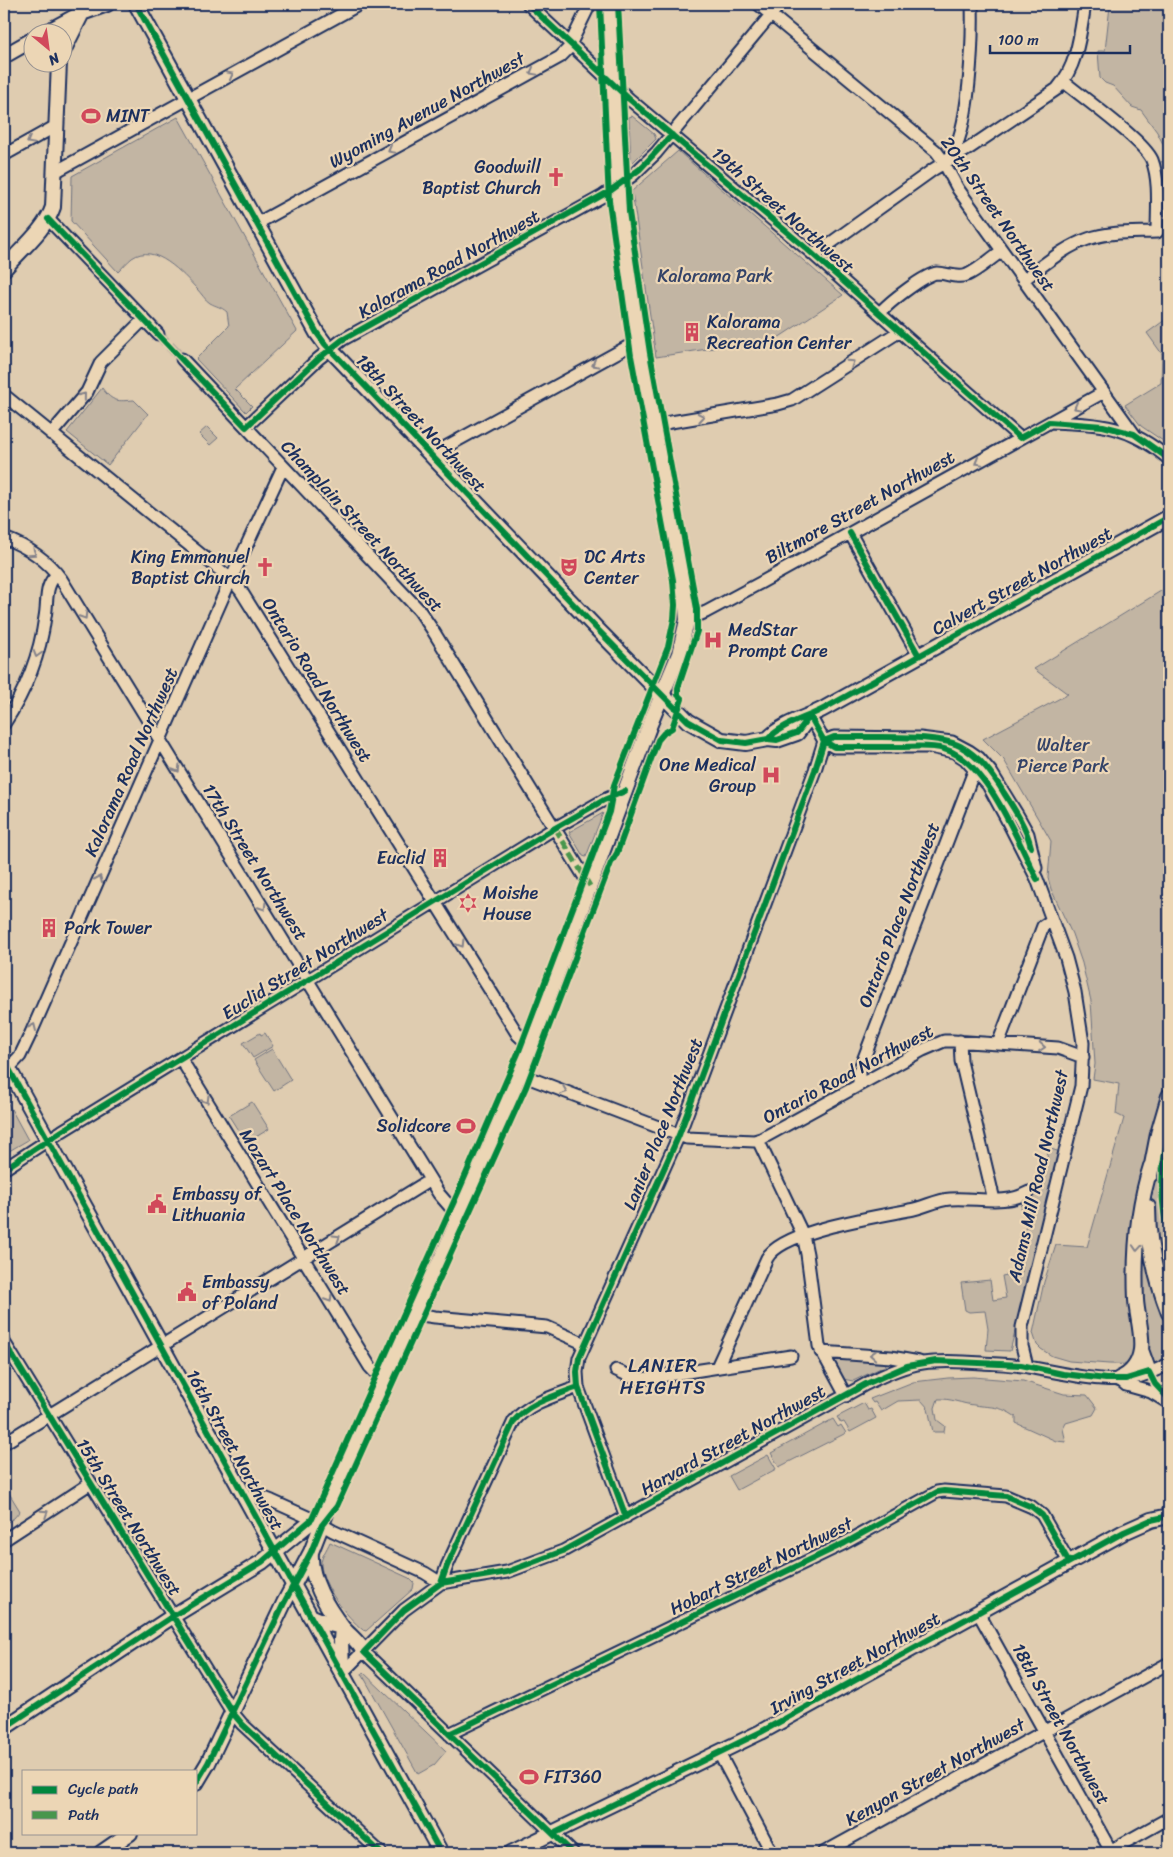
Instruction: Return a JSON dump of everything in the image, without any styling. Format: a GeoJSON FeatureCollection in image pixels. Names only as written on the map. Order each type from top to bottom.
{"type":"FeatureCollection","features":[{"type":"Feature","properties":{"kind":"main road"},"geometry":{"type":"LineString","coordinates":[[63,22],[84,9],[107,4]]}},
{"type":"Feature","properties":{"kind":"main road","name":"18th Street Northwest"},"geometry":{"type":"LineString","coordinates":[[136,4],[317,333],[430,455],[662,696]]}},
{"type":"Feature","properties":{"kind":"main road"},"geometry":{"type":"LineString","coordinates":[[4,1728],[173,1616],[262,1562],[274,1551],[317,1522],[326,1509],[383,1381],[441,1259],[519,1074],[625,791],[679,654],[687,620],[685,594],[638,341],[618,187],[609,4]]}},
{"type":"Feature","properties":{"kind":"main road"},"geometry":{"type":"LineString","coordinates":[[72,33],[84,9]]}},
{"type":"Feature","properties":{"kind":"main road"},"geometry":{"type":"LineString","coordinates":[[4,56],[22,46]]}},
{"type":"Feature","properties":{"kind":"main road"},"geometry":{"type":"LineString","coordinates":[[4,269],[48,219],[54,204],[59,72]]}},
{"type":"Feature","properties":{"kind":"main road","name":"Calvert Street Northwest"},"geometry":{"type":"LineString","coordinates":[[810,716],[1169,517]]}},
{"type":"Feature","properties":{"kind":"main road"},"geometry":{"type":"LineString","coordinates":[[662,696],[688,721],[716,737],[740,743],[753,743],[768,738],[791,723],[810,716]]}},
{"type":"Feature","properties":{"kind":"main road","name":"16th Street Northwest"},"geometry":{"type":"LineString","coordinates":[[6,1065],[441,1853]]}},
{"type":"Feature","properties":{"kind":"main road"},"geometry":{"type":"LineString","coordinates":[[1149,1372],[1141,1350],[1136,1300],[1136,1254],[1141,1203],[1169,1096]]}},
{"type":"Feature","properties":{"kind":"main road"},"geometry":{"type":"LineString","coordinates":[[1151,1166],[1148,1229],[1152,1254],[1166,1294],[1169,1313]]}},
{"type":"Feature","properties":{"kind":"main road"},"geometry":{"type":"LineString","coordinates":[[1119,1379],[1132,1370],[1141,1350]]}},
{"type":"Feature","properties":{"kind":"main road","name":"Irving Street Northwest"},"geometry":{"type":"LineString","coordinates":[[511,1853],[761,1732],[1133,1527],[1169,1516]]}},
{"type":"Feature","properties":{"kind":"main road"},"geometry":{"type":"LineString","coordinates":[[317,1522],[310,1552],[310,1561],[316,1584],[342,1627],[360,1645],[364,1652]]}},
{"type":"Feature","properties":{"kind":"main road"},"geometry":{"type":"LineString","coordinates":[[198,1780],[208,1763],[310,1552]]}},
{"type":"Feature","properties":{"kind":"main road"},"geometry":{"type":"LineString","coordinates":[[310,1616],[328,1624],[342,1627]]}},
{"type":"Feature","properties":{"kind":"main road"},"geometry":{"type":"LineString","coordinates":[[342,1627],[342,1673]]}},
{"type":"Feature","properties":{"kind":"main road"},"geometry":{"type":"LineString","coordinates":[[101,1853],[129,1834]]}},
{"type":"Feature","properties":{"kind":"street"},"geometry":{"type":"LineString","coordinates":[[55,172],[360,4]]}},
{"type":"Feature","properties":{"kind":"street","name":"19th Street Northwest"},"geometry":{"type":"LineString","coordinates":[[528,4],[613,84],[814,255],[1020,438]]}},
{"type":"Feature","properties":{"kind":"street","name":"Wyoming Avenue Northwest"},"geometry":{"type":"LineString","coordinates":[[256,224],[560,57],[571,43],[590,4]]}},
{"type":"Feature","properties":{"kind":"street","name":"20th Street Northwest"},"geometry":{"type":"LineString","coordinates":[[758,4],[932,147],[944,163],[955,184],[1134,434]]}},
{"type":"Feature","properties":{"kind":"street","name":"Kalorama Road Northwest"},"geometry":{"type":"LineString","coordinates":[[246,427],[342,340],[618,187],[649,161],[780,4]]}},
{"type":"Feature","properties":{"kind":"street"},"geometry":{"type":"LineString","coordinates":[[944,163],[955,151],[958,143],[967,98],[972,54],[972,4]]}},
{"type":"Feature","properties":{"kind":"street"},"geometry":{"type":"LineString","coordinates":[[814,255],[944,163],[1053,92],[1063,82],[1074,61],[1085,4]]}},
{"type":"Feature","properties":{"kind":"street"},"geometry":{"type":"LineString","coordinates":[[1023,280],[1063,252],[1089,239],[1114,234],[1157,232],[1155,176],[1148,153],[1133,138],[1063,82]]}},
{"type":"Feature","properties":{"kind":"street"},"geometry":{"type":"LineString","coordinates":[[4,155],[56,126]]}},
{"type":"Feature","properties":{"kind":"street"},"geometry":{"type":"LineString","coordinates":[[48,219],[158,334]]}},
{"type":"Feature","properties":{"kind":"street"},"geometry":{"type":"LineString","coordinates":[[880,313],[889,304],[929,275],[939,273],[964,276],[1002,250]]}},
{"type":"Feature","properties":{"kind":"street"},"geometry":{"type":"LineString","coordinates":[[51,434],[87,392],[101,362],[144,319]]}},
{"type":"Feature","properties":{"kind":"street"},"geometry":{"type":"LineString","coordinates":[[653,425],[792,400],[900,331]]}},
{"type":"Feature","properties":{"kind":"street"},"geometry":{"type":"LineString","coordinates":[[430,455],[638,341]]}},
{"type":"Feature","properties":{"kind":"street","name":"Champlain Street Northwest"},"geometry":{"type":"LineString","coordinates":[[182,359],[419,610],[590,886]]}},
{"type":"Feature","properties":{"kind":"street","name":"Biltmore Street Northwest"},"geometry":{"type":"LineString","coordinates":[[687,620],[714,608],[1104,392]]}},
{"type":"Feature","properties":{"kind":"street","name":"Ontario Road Northwest"},"geometry":{"type":"LineString","coordinates":[[4,395],[231,579],[246,598],[518,1035],[530,1046]]}},
{"type":"Feature","properties":{"kind":"street"},"geometry":{"type":"LineString","coordinates":[[1050,422],[1103,426],[1134,434],[1169,459]]}},
{"type":"Feature","properties":{"kind":"street","name":"Kalorama Road Northwest"},"geometry":{"type":"LineString","coordinates":[[6,1065],[20,1056],[31,1033],[231,579],[283,466]]}},
{"type":"Feature","properties":{"kind":"street"},"geometry":{"type":"LineString","coordinates":[[850,533],[919,656]]}},
{"type":"Feature","properties":{"kind":"street","name":"17th Street Northwest"},"geometry":{"type":"LineString","coordinates":[[4,538],[30,551],[49,565],[57,575],[430,1180],[445,1202],[452,1209],[461,1212]]}},
{"type":"Feature","properties":{"kind":"street"},"geometry":{"type":"LineString","coordinates":[[4,724],[20,697],[33,666],[45,619],[48,589],[51,581],[57,575]]}},
{"type":"Feature","properties":{"kind":"street"},"geometry":{"type":"LineString","coordinates":[[810,716],[824,740]]}},
{"type":"Feature","properties":{"kind":"street","name":"Adams Mill Road Northwest"},"geometry":{"type":"LineString","coordinates":[[824,740],[834,747],[930,747],[944,749],[977,764],[994,777],[1028,834],[1037,879]]}},
{"type":"Feature","properties":{"kind":"street","name":"Lanier Place Northwest"},"geometry":{"type":"LineString","coordinates":[[626,1517],[578,1388],[578,1363],[678,1135],[812,779],[824,740]]}},
{"type":"Feature","properties":{"kind":"street","name":"Adams Mill Road Northwest"},"geometry":{"type":"LineString","coordinates":[[977,764],[1037,879],[1066,958],[1077,1005],[1083,1057],[1081,1086],[1022,1327],[1022,1346],[1027,1366]]}},
{"type":"Feature","properties":{"kind":"street","name":"Ontario Place Northwest"},"geometry":{"type":"LineString","coordinates":[[859,1085],[859,1070],[977,764]]}},
{"type":"Feature","properties":{"kind":"street","name":"Euclid Street Northwest"},"geometry":{"type":"LineString","coordinates":[[4,1169],[555,828],[604,800],[625,791]]}},
{"type":"Feature","properties":{"kind":"street"},"geometry":{"type":"LineString","coordinates":[[1019,845],[1031,847]]}},
{"type":"Feature","properties":{"kind":"street"},"geometry":{"type":"LineString","coordinates":[[998,1044],[1043,926],[1052,920]]}},
{"type":"Feature","properties":{"kind":"street"},"geometry":{"type":"LineString","coordinates":[[960,1041],[961,1061],[994,1200]]}},
{"type":"Feature","properties":{"kind":"street","name":"Ontario Road Northwest"},"geometry":{"type":"LineString","coordinates":[[519,1074],[678,1135],[694,1139],[758,1140],[932,1046],[944,1042],[960,1041],[1058,1048],[1083,1057]]}},
{"type":"Feature","properties":{"kind":"street","name":"Mozart Place Northwest"},"geometry":{"type":"LineString","coordinates":[[180,1059],[370,1367],[383,1381]]}},
{"type":"Feature","properties":{"kind":"street"},"geometry":{"type":"LineString","coordinates":[[758,1140],[803,1235],[818,1342],[821,1352],[846,1396]]}},
{"type":"Feature","properties":{"kind":"street"},"geometry":{"type":"LineString","coordinates":[[4,1442],[430,1180]]}},
{"type":"Feature","properties":{"kind":"street"},"geometry":{"type":"LineString","coordinates":[[717,1367],[770,1252],[811,1231],[912,1210],[945,1200],[1010,1199],[1029,1192]]}},
{"type":"Feature","properties":{"kind":"street"},"geometry":{"type":"LineString","coordinates":[[414,1314],[547,1327],[585,1344]]}},
{"type":"Feature","properties":{"kind":"street","name":"15th Street Northwest"},"geometry":{"type":"LineString","coordinates":[[4,1342],[232,1712],[242,1724],[381,1853]]}},
{"type":"Feature","properties":{"kind":"street"},"geometry":{"type":"LineString","coordinates":[[821,1352],[891,1356],[921,1362]]}},
{"type":"Feature","properties":{"kind":"street"},"geometry":{"type":"LineString","coordinates":[[616,1370],[642,1379],[791,1356]]}},
{"type":"Feature","properties":{"kind":"street","name":"Harvard Street Northwest"},"geometry":{"type":"LineString","coordinates":[[342,1673],[404,1610],[441,1583],[487,1576],[533,1563],[563,1551],[880,1377],[921,1362],[950,1360],[1027,1366],[1063,1374],[1119,1379],[1133,1378],[1169,1364]]}},
{"type":"Feature","properties":{"kind":"street"},"geometry":{"type":"LineString","coordinates":[[1149,1372],[1155,1384],[1169,1401]]}},
{"type":"Feature","properties":{"kind":"street"},"geometry":{"type":"LineString","coordinates":[[1119,1379],[1126,1385],[1152,1392],[1169,1401]]}},
{"type":"Feature","properties":{"kind":"street"},"geometry":{"type":"LineString","coordinates":[[244,1498],[259,1496],[425,1573],[441,1583],[447,1566],[514,1421],[534,1404],[578,1388]]}},
{"type":"Feature","properties":{"kind":"street"},"geometry":{"type":"LineString","coordinates":[[4,1540],[91,1483]]}},
{"type":"Feature","properties":{"kind":"street","name":"Hobart Street Northwest"},"geometry":{"type":"LineString","coordinates":[[449,1734],[845,1543],[937,1492],[997,1494],[1032,1507],[1042,1516],[1069,1562]]}},
{"type":"Feature","properties":{"kind":"street","name":"18th Street Northwest"},"geometry":{"type":"LineString","coordinates":[[978,1612],[1045,1731],[1109,1852]]}},
{"type":"Feature","properties":{"kind":"street"},"geometry":{"type":"LineString","coordinates":[[364,1652],[573,1853]]}},
{"type":"Feature","properties":{"kind":"street","name":"Kenyon Street Northwest"},"geometry":{"type":"LineString","coordinates":[[823,1853],[1169,1663]]}},
{"type":"Feature","properties":{"kind":"street"},"geometry":{"type":"LineString","coordinates":[[719,1753],[772,1853]]}},
{"type":"Feature","properties":{"kind":"street"},"geometry":{"type":"LineString","coordinates":[[1109,1852],[1169,1818]]}},
{"type":"Feature","properties":{"kind":"green space"},"geometry":{"type":"Polygon","coordinates":[[[1101,4],[1169,4],[1169,156],[1157,132],[1141,110],[1132,107],[1113,86],[1105,83],[1100,78],[1098,51],[1105,51],[1110,6],[1101,4]]]}},
{"type":"Feature","properties":{"kind":"green space"},"geometry":{"type":"Polygon","coordinates":[[[632,116],[654,134],[656,139],[633,162],[631,160],[629,119],[632,116]]]}},
{"type":"Feature","properties":{"kind":"green space"},"geometry":{"type":"Polygon","coordinates":[[[178,117],[297,331],[235,389],[252,406],[246,412],[196,359],[229,326],[227,312],[208,302],[176,268],[159,257],[141,254],[132,258],[118,272],[71,221],[72,176],[178,117]]]}},
{"type":"Feature","properties":{"kind":"green space","name":"Kalorama Park"},"geometry":{"type":"Polygon","coordinates":[[[678,151],[843,295],[778,338],[656,357],[632,191],[678,151]]]}},
{"type":"Feature","properties":{"kind":"green space"},"geometry":{"type":"Polygon","coordinates":[[[1169,161],[1169,217],[1164,215],[1160,162],[1169,161]]]}},
{"type":"Feature","properties":{"kind":"green space"},"geometry":{"type":"Polygon","coordinates":[[[1169,317],[1169,445],[1141,426],[1125,405],[1161,383],[1162,354],[1147,333],[1169,317]]]}},
{"type":"Feature","properties":{"kind":"green space"},"geometry":{"type":"Polygon","coordinates":[[[102,388],[113,399],[134,400],[148,414],[108,465],[67,432],[102,388]]]}},
{"type":"Feature","properties":{"kind":"green space"},"geometry":{"type":"Polygon","coordinates":[[[207,427],[218,438],[210,445],[199,434],[207,427]]]}},
{"type":"Feature","properties":{"kind":"green space","name":"Walter Pierce Park"},"geometry":{"type":"Polygon","coordinates":[[[1169,586],[1169,1199],[1167,1207],[1168,1159],[1164,1186],[1169,1238],[1169,1356],[1152,1365],[1069,1361],[1052,1356],[1041,1349],[1037,1345],[1033,1333],[1044,1282],[1056,1245],[1087,1247],[1124,1118],[1116,1114],[1119,1084],[1093,1079],[1095,1064],[1091,1001],[1082,963],[1072,934],[1051,889],[1048,878],[1051,841],[1004,760],[983,739],[1068,694],[1034,669],[1169,586]]]}},
{"type":"Feature","properties":{"kind":"green space"},"geometry":{"type":"Polygon","coordinates":[[[603,813],[586,857],[583,856],[569,832],[603,813]]]}},
{"type":"Feature","properties":{"kind":"green space"},"geometry":{"type":"Polygon","coordinates":[[[260,1033],[261,1035],[265,1033],[273,1046],[253,1058],[243,1043],[260,1033]]]}},
{"type":"Feature","properties":{"kind":"green space"},"geometry":{"type":"Polygon","coordinates":[[[272,1049],[291,1080],[274,1091],[254,1060],[272,1049]]]}},
{"type":"Feature","properties":{"kind":"green space"},"geometry":{"type":"Polygon","coordinates":[[[4,1096],[28,1140],[4,1154],[4,1096]]]}},
{"type":"Feature","properties":{"kind":"green space"},"geometry":{"type":"Polygon","coordinates":[[[252,1102],[269,1129],[246,1143],[229,1116],[252,1102]]]}},
{"type":"Feature","properties":{"kind":"green space"},"geometry":{"type":"Polygon","coordinates":[[[1048,1148],[1060,1152],[1010,1351],[986,1350],[988,1329],[985,1311],[969,1312],[965,1310],[961,1283],[990,1280],[993,1300],[1006,1298],[1002,1276],[1022,1272],[1021,1245],[1030,1210],[1021,1208],[1028,1192],[1041,1173],[1047,1158],[1048,1148]]]}},
{"type":"Feature","properties":{"kind":"green space"},"geometry":{"type":"Polygon","coordinates":[[[836,1358],[884,1361],[886,1364],[853,1381],[843,1379],[833,1362],[836,1358]]]}},
{"type":"Feature","properties":{"kind":"green space"},"geometry":{"type":"Polygon","coordinates":[[[973,1377],[1023,1381],[1064,1394],[1087,1395],[1097,1408],[1093,1415],[1066,1423],[1063,1429],[1066,1442],[1056,1441],[1016,1423],[1016,1417],[1000,1409],[942,1399],[938,1399],[935,1408],[937,1420],[945,1426],[944,1432],[933,1432],[928,1408],[921,1400],[898,1401],[881,1411],[875,1402],[873,1403],[870,1399],[913,1382],[973,1377]]]}},
{"type":"Feature","properties":{"kind":"green space"},"geometry":{"type":"Polygon","coordinates":[[[864,1403],[868,1410],[871,1409],[876,1418],[850,1432],[844,1422],[841,1423],[837,1417],[864,1403]]]}},
{"type":"Feature","properties":{"kind":"green space"},"geometry":{"type":"Polygon","coordinates":[[[833,1419],[838,1427],[841,1425],[846,1433],[779,1467],[771,1453],[833,1419]]]}},
{"type":"Feature","properties":{"kind":"green space"},"geometry":{"type":"Polygon","coordinates":[[[768,1455],[776,1469],[737,1490],[729,1476],[768,1455]]]}},
{"type":"Feature","properties":{"kind":"green space"},"geometry":{"type":"Polygon","coordinates":[[[4,1485],[20,1511],[14,1518],[4,1524],[4,1485]]]}},
{"type":"Feature","properties":{"kind":"green space"},"geometry":{"type":"Polygon","coordinates":[[[330,1542],[409,1578],[414,1583],[413,1589],[366,1631],[357,1624],[336,1600],[322,1573],[321,1561],[330,1542]]]}},
{"type":"Feature","properties":{"kind":"green space"},"geometry":{"type":"Polygon","coordinates":[[[363,1672],[446,1751],[434,1765],[418,1774],[362,1674],[363,1672]]]}},
{"type":"Feature","properties":{"kind":"tunnel"},"geometry":{"type":"LineString","coordinates":[[158,334],[182,359]]}},
{"type":"Feature","properties":{"kind":"marked path"},"geometry":{"type":"LineString","coordinates":[[555,828],[590,886]]}},
{"type":"Feature","properties":{"kind":"cycle path"},"geometry":{"type":"LineString","coordinates":[[136,4],[317,333],[325,344],[598,630],[688,721],[722,740],[746,743],[768,739],[777,740],[797,733],[810,716]]}},
{"type":"Feature","properties":{"kind":"cycle path"},"geometry":{"type":"LineString","coordinates":[[528,4],[629,99],[807,249],[1020,438],[1049,422],[1103,426],[1134,434],[1169,459]]}},
{"type":"Feature","properties":{"kind":"cycle path"},"geometry":{"type":"LineString","coordinates":[[4,1728],[173,1616],[262,1562],[312,1519],[519,1051],[609,812],[614,785],[668,647],[674,619],[673,580],[631,356],[609,201],[600,4]]}},
{"type":"Feature","properties":{"kind":"cycle path"},"geometry":{"type":"LineString","coordinates":[[198,1780],[208,1763],[284,1603],[311,1552],[322,1525],[337,1506],[526,1087],[611,863],[617,853],[658,740],[672,728],[682,699],[678,695],[678,688],[697,631],[697,609],[650,353],[629,212],[618,4]]}},
{"type":"Feature","properties":{"kind":"cycle path"},"geometry":{"type":"LineString","coordinates":[[48,219],[246,427],[318,359],[342,340],[610,191],[640,169],[672,135]]}},
{"type":"Feature","properties":{"kind":"cycle path"},"geometry":{"type":"LineString","coordinates":[[768,739],[788,725],[825,708],[1169,517]]}},
{"type":"Feature","properties":{"kind":"cycle path"},"geometry":{"type":"LineString","coordinates":[[850,533],[919,656]]}},
{"type":"Feature","properties":{"kind":"cycle path"},"geometry":{"type":"LineString","coordinates":[[810,716],[824,741],[834,747],[922,746],[944,749],[960,756],[974,769],[1000,804],[1037,879]]}},
{"type":"Feature","properties":{"kind":"cycle path"},"geometry":{"type":"LineString","coordinates":[[824,741],[834,737],[899,737],[934,739],[960,746],[980,760],[995,779],[1020,819],[1031,847]]}},
{"type":"Feature","properties":{"kind":"cycle path"},"geometry":{"type":"LineString","coordinates":[[626,1517],[578,1387],[577,1372],[579,1358],[679,1135],[815,770],[824,741]]}},
{"type":"Feature","properties":{"kind":"cycle path"},"geometry":{"type":"LineString","coordinates":[[4,1169],[62,1131],[555,828],[604,800],[625,791]]}},
{"type":"Feature","properties":{"kind":"cycle path"},"geometry":{"type":"LineString","coordinates":[[4,1060],[441,1853]]}},
{"type":"Feature","properties":{"kind":"cycle path"},"geometry":{"type":"LineString","coordinates":[[1169,1135],[1162,1175],[1164,1213],[1169,1240]]}},
{"type":"Feature","properties":{"kind":"cycle path"},"geometry":{"type":"LineString","coordinates":[[4,1342],[232,1712],[242,1724],[381,1853]]}},
{"type":"Feature","properties":{"kind":"cycle path"},"geometry":{"type":"LineString","coordinates":[[573,1853],[364,1652],[404,1610],[441,1583],[507,1572],[563,1551],[866,1384],[907,1366],[936,1361],[1021,1365],[1063,1374],[1106,1379],[1126,1379],[1149,1372],[1155,1384],[1169,1399]]}},
{"type":"Feature","properties":{"kind":"cycle path"},"geometry":{"type":"LineString","coordinates":[[441,1583],[447,1566],[514,1421],[520,1414],[535,1404],[578,1387]]}},
{"type":"Feature","properties":{"kind":"cycle path"},"geometry":{"type":"LineString","coordinates":[[449,1734],[845,1543],[937,1492],[1006,1496],[1032,1507],[1042,1515],[1069,1562]]}},
{"type":"Feature","properties":{"kind":"cycle path"},"geometry":{"type":"LineString","coordinates":[[553,1834],[761,1732],[1124,1532],[1151,1520],[1169,1516]]}},
{"type":"Feature","properties":{"kind":"place","name":"MINT"},"geometry":{"type":"Point","coordinates":[91,116]}},
{"type":"Feature","properties":{"kind":"place","name":"Goodwill Baptist Church"},"geometry":{"type":"Point","coordinates":[556,177]}},
{"type":"Feature","properties":{"kind":"place","name":"Kalorama Recreation Center"},"geometry":{"type":"Point","coordinates":[692,332]}},
{"type":"Feature","properties":{"kind":"place","name":"King Emmanuel Baptist Church"},"geometry":{"type":"Point","coordinates":[265,567]}},
{"type":"Feature","properties":{"kind":"place","name":"DC Arts Center"},"geometry":{"type":"Point","coordinates":[569,567]}},
{"type":"Feature","properties":{"kind":"place","name":"MedStar Prompt Care"},"geometry":{"type":"Point","coordinates":[713,640]}},
{"type":"Feature","properties":{"kind":"place","name":"One Medical Group"},"geometry":{"type":"Point","coordinates":[771,775]}},
{"type":"Feature","properties":{"kind":"place","name":"Euclid"},"geometry":{"type":"Point","coordinates":[440,858]}},
{"type":"Feature","properties":{"kind":"place","name":"Moishe House"},"geometry":{"type":"Point","coordinates":[468,903]}},
{"type":"Feature","properties":{"kind":"place","name":"Park Tower"},"geometry":{"type":"Point","coordinates":[49,928]}},
{"type":"Feature","properties":{"kind":"place","name":"Solidcore"},"geometry":{"type":"Point","coordinates":[466,1126]}},
{"type":"Feature","properties":{"kind":"place","name":"Embassy of Lithuania"},"geometry":{"type":"Point","coordinates":[157,1204]}},
{"type":"Feature","properties":{"kind":"place","name":"Embassy of Poland"},"geometry":{"type":"Point","coordinates":[187,1292]}},
{"type":"Feature","properties":{"kind":"place","name":"FIT360"},"geometry":{"type":"Point","coordinates":[529,1777]}},
{"type":"Feature","properties":{"kind":"district","name":"LANIER HEIGHTS"},"geometry":{"type":"Point","coordinates":[663,1376]}}]}
